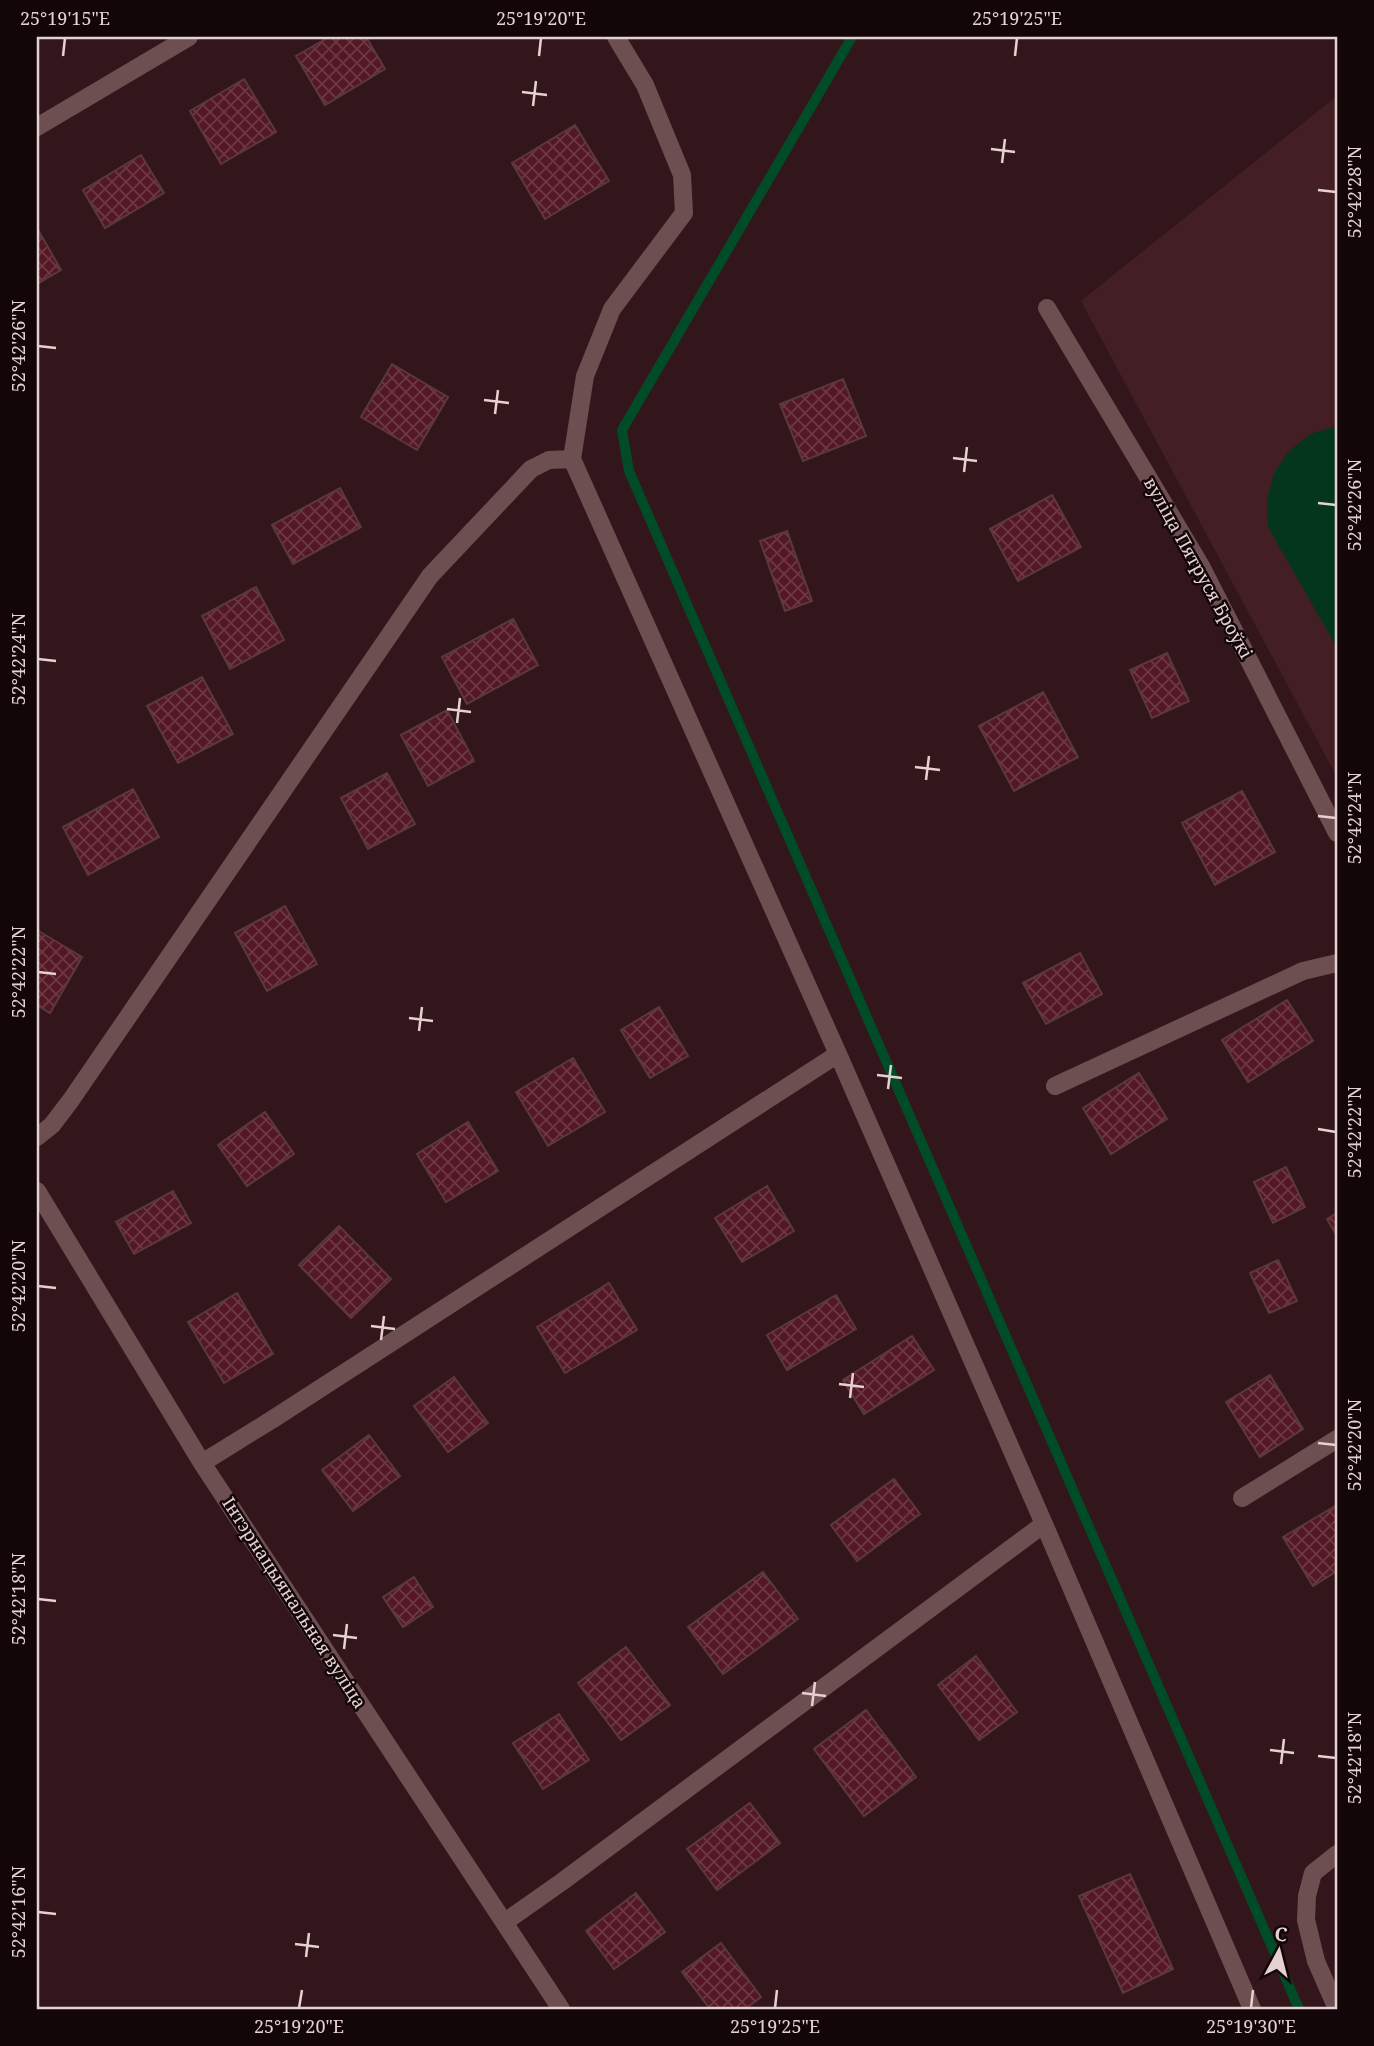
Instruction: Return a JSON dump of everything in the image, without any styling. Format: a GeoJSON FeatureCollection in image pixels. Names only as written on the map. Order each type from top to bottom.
{"type":"FeatureCollection","features":[{"type":"Feature","properties":{"kind":"street"},"geometry":{"type":"LineString","coordinates":[[37,127],[189,37]]}},
{"type":"Feature","properties":{"kind":"street"},"geometry":{"type":"LineString","coordinates":[[616,37],[645,85],[682,175],[684,213],[612,309],[585,376],[572,459],[838,1054],[1252,2009]]}},
{"type":"Feature","properties":{"kind":"street","name":"вуліца Пятруся Броўкі"},"geometry":{"type":"LineString","coordinates":[[1047,308],[1201,566],[1337,833]]}},
{"type":"Feature","properties":{"kind":"street"},"geometry":{"type":"LineString","coordinates":[[37,1137],[52,1125],[71,1100],[430,576],[531,469],[549,460],[572,459]]}},
{"type":"Feature","properties":{"kind":"street"},"geometry":{"type":"LineString","coordinates":[[1055,1086],[1303,971],[1337,963]]}},
{"type":"Feature","properties":{"kind":"street"},"geometry":{"type":"LineString","coordinates":[[202,1463],[838,1054]]}},
{"type":"Feature","properties":{"kind":"street","name":"Інтэрнацыянальная вуліца"},"geometry":{"type":"LineString","coordinates":[[37,1191],[202,1463],[561,2009]]}},
{"type":"Feature","properties":{"kind":"street"},"geometry":{"type":"LineString","coordinates":[[1242,1499],[1337,1439]]}},
{"type":"Feature","properties":{"kind":"street"},"geometry":{"type":"LineString","coordinates":[[505,1922],[1044,1524]]}},
{"type":"Feature","properties":{"kind":"street"},"geometry":{"type":"LineString","coordinates":[[1335,1855],[1313,1873],[1307,1896],[1306,1920],[1315,1961],[1337,2009]]}},
{"type":"Feature","properties":{"kind":"shaded area"},"geometry":{"type":"Polygon","coordinates":[[[1337,96],[1337,777],[1081,301],[1337,96]]]}},
{"type":"Feature","properties":{"kind":"green space"},"geometry":{"type":"Polygon","coordinates":[[[1337,426],[1337,648],[1268,527],[1267,499],[1274,473],[1289,451],[1311,434],[1337,426]]]}},
{"type":"Feature","properties":{"kind":"building"},"geometry":{"type":"Polygon","coordinates":[[[329,37],[366,37],[385,69],[325,105],[296,56],[329,37]]]}},
{"type":"Feature","properties":{"kind":"building"},"geometry":{"type":"Polygon","coordinates":[[[244,79],[276,132],[221,164],[190,111],[244,79]]]}},
{"type":"Feature","properties":{"kind":"building"},"geometry":{"type":"Polygon","coordinates":[[[575,125],[609,181],[545,219],[512,163],[575,125]]]}},
{"type":"Feature","properties":{"kind":"building"},"geometry":{"type":"Polygon","coordinates":[[[141,155],[164,193],[105,228],[83,190],[141,155]]]}},
{"type":"Feature","properties":{"kind":"building"},"geometry":{"type":"Polygon","coordinates":[[[37,228],[61,270],[37,284],[37,228]]]}},
{"type":"Feature","properties":{"kind":"building"},"geometry":{"type":"Polygon","coordinates":[[[392,364],[448,397],[417,450],[361,417],[392,364]]]}},
{"type":"Feature","properties":{"kind":"building"},"geometry":{"type":"Polygon","coordinates":[[[843,379],[866,436],[803,461],[780,404],[843,379]]]}},
{"type":"Feature","properties":{"kind":"building"},"geometry":{"type":"Polygon","coordinates":[[[340,488],[361,527],[293,564],[272,525],[340,488]]]}},
{"type":"Feature","properties":{"kind":"building"},"geometry":{"type":"Polygon","coordinates":[[[1052,495],[1081,547],[1018,581],[990,529],[1052,495]]]}},
{"type":"Feature","properties":{"kind":"building"},"geometry":{"type":"Polygon","coordinates":[[[787,531],[812,601],[785,611],[760,541],[787,531]]]}},
{"type":"Feature","properties":{"kind":"building"},"geometry":{"type":"Polygon","coordinates":[[[256,587],[284,640],[230,669],[202,616],[256,587]]]}},
{"type":"Feature","properties":{"kind":"building"},"geometry":{"type":"Polygon","coordinates":[[[513,619],[538,665],[467,704],[442,657],[513,619]]]}},
{"type":"Feature","properties":{"kind":"building"},"geometry":{"type":"Polygon","coordinates":[[[1167,653],[1189,701],[1152,718],[1130,670],[1167,653]]]}},
{"type":"Feature","properties":{"kind":"building"},"geometry":{"type":"Polygon","coordinates":[[[202,677],[233,734],[178,763],[147,706],[202,677]]]}},
{"type":"Feature","properties":{"kind":"building"},"geometry":{"type":"Polygon","coordinates":[[[1043,692],[1078,757],[1014,791],[979,726],[1043,692]]]}},
{"type":"Feature","properties":{"kind":"building"},"geometry":{"type":"Polygon","coordinates":[[[447,710],[474,761],[428,786],[401,735],[447,710]]]}},
{"type":"Feature","properties":{"kind":"building"},"geometry":{"type":"Polygon","coordinates":[[[387,773],[415,824],[368,849],[341,798],[387,773]]]}},
{"type":"Feature","properties":{"kind":"building"},"geometry":{"type":"Polygon","coordinates":[[[133,789],[159,837],[88,875],[63,827],[133,789]]]}},
{"type":"Feature","properties":{"kind":"building"},"geometry":{"type":"Polygon","coordinates":[[[1242,791],[1275,852],[1215,885],[1182,823],[1242,791]]]}},
{"type":"Feature","properties":{"kind":"building"},"geometry":{"type":"Polygon","coordinates":[[[285,906],[317,964],[267,991],[235,933],[285,906]]]}},
{"type":"Feature","properties":{"kind":"building"},"geometry":{"type":"Polygon","coordinates":[[[37,930],[82,957],[50,1013],[37,1005],[37,930]]]}},
{"type":"Feature","properties":{"kind":"building"},"geometry":{"type":"Polygon","coordinates":[[[1080,953],[1102,994],[1046,1024],[1023,983],[1080,953]]]}},
{"type":"Feature","properties":{"kind":"building"},"geometry":{"type":"Polygon","coordinates":[[[1287,1000],[1313,1041],[1248,1082],[1222,1040],[1287,1000]]]}},
{"type":"Feature","properties":{"kind":"building"},"geometry":{"type":"Polygon","coordinates":[[[659,1007],[688,1056],[650,1078],[621,1030],[659,1007]]]}},
{"type":"Feature","properties":{"kind":"building"},"geometry":{"type":"Polygon","coordinates":[[[573,1058],[605,1112],[548,1146],[516,1092],[573,1058]]]}},
{"type":"Feature","properties":{"kind":"building"},"geometry":{"type":"Polygon","coordinates":[[[1139,1073],[1167,1119],[1111,1154],[1083,1108],[1139,1073]]]}},
{"type":"Feature","properties":{"kind":"building"},"geometry":{"type":"Polygon","coordinates":[[[265,1112],[294,1154],[247,1186],[218,1145],[265,1112]]]}},
{"type":"Feature","properties":{"kind":"building"},"geometry":{"type":"Polygon","coordinates":[[[468,1122],[498,1171],[446,1202],[417,1154],[468,1122]]]}},
{"type":"Feature","properties":{"kind":"building"},"geometry":{"type":"Polygon","coordinates":[[[1286,1167],[1305,1207],[1273,1223],[1254,1182],[1286,1167]]]}},
{"type":"Feature","properties":{"kind":"building"},"geometry":{"type":"Polygon","coordinates":[[[767,1186],[794,1231],[742,1262],[715,1218],[767,1186]]]}},
{"type":"Feature","properties":{"kind":"building"},"geometry":{"type":"Polygon","coordinates":[[[173,1191],[191,1223],[134,1254],[116,1222],[173,1191]]]}},
{"type":"Feature","properties":{"kind":"building"},"geometry":{"type":"Polygon","coordinates":[[[1337,1213],[1337,1236],[1327,1219],[1337,1213]]]}},
{"type":"Feature","properties":{"kind":"building"},"geometry":{"type":"Polygon","coordinates":[[[339,1226],[391,1279],[351,1318],[299,1265],[339,1226]]]}},
{"type":"Feature","properties":{"kind":"building"},"geometry":{"type":"Polygon","coordinates":[[[1278,1260],[1297,1301],[1269,1313],[1250,1273],[1278,1260]]]}},
{"type":"Feature","properties":{"kind":"building"},"geometry":{"type":"Polygon","coordinates":[[[609,1283],[637,1330],[565,1373],[537,1327],[609,1283]]]}},
{"type":"Feature","properties":{"kind":"building"},"geometry":{"type":"Polygon","coordinates":[[[237,1293],[273,1354],[224,1383],[188,1322],[237,1293]]]}},
{"type":"Feature","properties":{"kind":"building"},"geometry":{"type":"Polygon","coordinates":[[[836,1295],[856,1329],[787,1370],[767,1335],[836,1295]]]}},
{"type":"Feature","properties":{"kind":"building"},"geometry":{"type":"Polygon","coordinates":[[[912,1336],[934,1370],[864,1414],[843,1380],[912,1336]]]}},
{"type":"Feature","properties":{"kind":"building"},"geometry":{"type":"Polygon","coordinates":[[[1270,1375],[1303,1429],[1260,1457],[1226,1402],[1270,1375]]]}},
{"type":"Feature","properties":{"kind":"building"},"geometry":{"type":"Polygon","coordinates":[[[454,1377],[488,1423],[448,1452],[414,1406],[454,1377]]]}},
{"type":"Feature","properties":{"kind":"building"},"geometry":{"type":"Polygon","coordinates":[[[369,1435],[400,1476],[353,1511],[322,1470],[369,1435]]]}},
{"type":"Feature","properties":{"kind":"building"},"geometry":{"type":"Polygon","coordinates":[[[894,1479],[920,1514],[857,1561],[831,1525],[894,1479]]]}},
{"type":"Feature","properties":{"kind":"building"},"geometry":{"type":"Polygon","coordinates":[[[1337,1505],[1337,1571],[1313,1586],[1283,1537],[1337,1505]]]}},
{"type":"Feature","properties":{"kind":"building"},"geometry":{"type":"Polygon","coordinates":[[[763,1572],[798,1619],[723,1674],[688,1627],[763,1572]]]}},
{"type":"Feature","properties":{"kind":"building"},"geometry":{"type":"Polygon","coordinates":[[[414,1577],[433,1607],[403,1627],[383,1597],[414,1577]]]}},
{"type":"Feature","properties":{"kind":"building"},"geometry":{"type":"Polygon","coordinates":[[[626,1647],[670,1705],[621,1740],[578,1683],[626,1647]]]}},
{"type":"Feature","properties":{"kind":"building"},"geometry":{"type":"Polygon","coordinates":[[[976,1656],[1017,1712],[979,1740],[938,1685],[976,1656]]]}},
{"type":"Feature","properties":{"kind":"building"},"geometry":{"type":"Polygon","coordinates":[[[866,1710],[916,1777],[864,1816],[814,1749],[866,1710]]]}},
{"type":"Feature","properties":{"kind":"building"},"geometry":{"type":"Polygon","coordinates":[[[559,1714],[589,1760],[543,1789],[513,1743],[559,1714]]]}},
{"type":"Feature","properties":{"kind":"building"},"geometry":{"type":"Polygon","coordinates":[[[750,1803],[780,1843],[717,1890],[687,1849],[750,1803]]]}},
{"type":"Feature","properties":{"kind":"building"},"geometry":{"type":"Polygon","coordinates":[[[1130,1874],[1173,1969],[1123,1993],[1079,1896],[1130,1874]]]}},
{"type":"Feature","properties":{"kind":"building"},"geometry":{"type":"Polygon","coordinates":[[[636,1893],[665,1932],[614,1969],[586,1931],[636,1893]]]}},
{"type":"Feature","properties":{"kind":"building"},"geometry":{"type":"Polygon","coordinates":[[[721,1943],[761,1997],[745,2009],[710,2009],[682,1972],[721,1943]]]}},
{"type":"Feature","properties":{"kind":"waterway"},"geometry":{"type":"LineString","coordinates":[[852,37],[622,430],[629,471],[1299,2009]]}}]}
